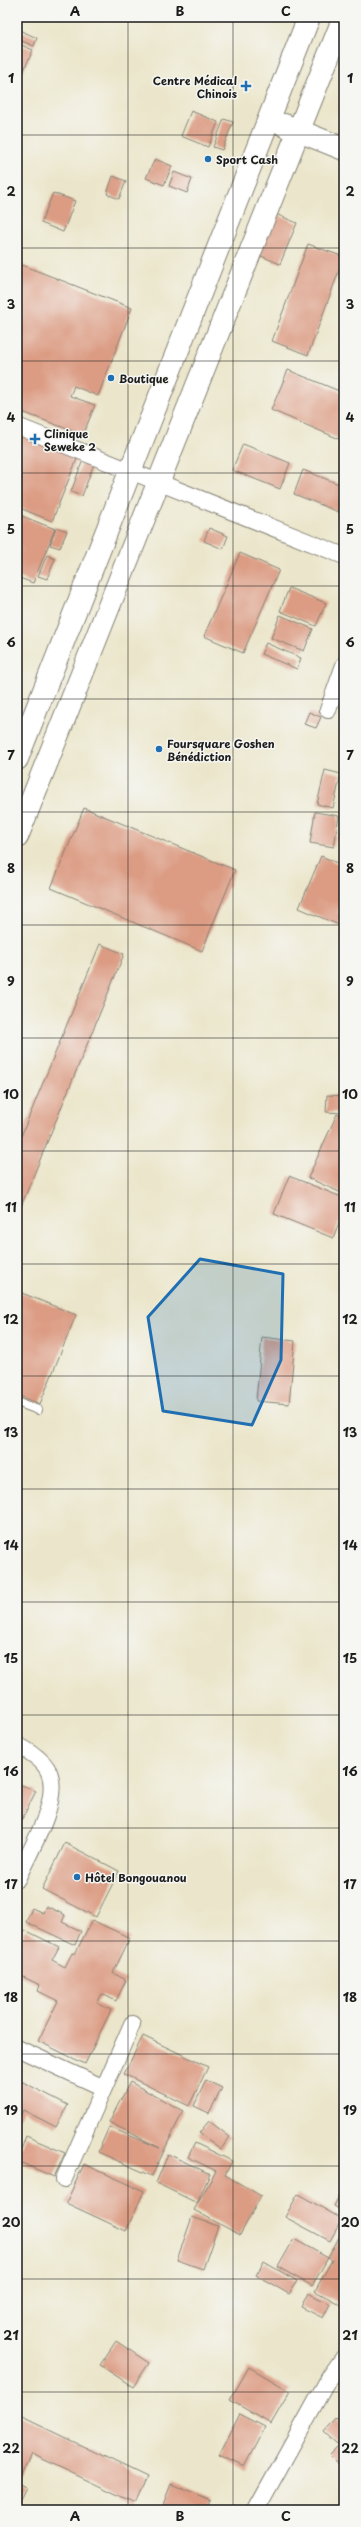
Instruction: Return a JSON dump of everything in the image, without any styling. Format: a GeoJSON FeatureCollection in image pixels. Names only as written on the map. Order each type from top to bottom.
{"type":"FeatureCollection","features":[{"type":"Feature","properties":{"kind":"main road"},"geometry":{"type":"LineString","coordinates":[[17,759],[309,17]]}},
{"type":"Feature","properties":{"kind":"main road"},"geometry":{"type":"LineString","coordinates":[[17,837],[344,17]]}},
{"type":"Feature","properties":{"kind":"main road"},"geometry":{"type":"LineString","coordinates":[[269,119],[344,149]]}},
{"type":"Feature","properties":{"kind":"street"},"geometry":{"type":"LineString","coordinates":[[17,426],[157,483],[344,556]]}},
{"type":"Feature","properties":{"kind":"street"},"geometry":{"type":"LineString","coordinates":[[328,710],[344,665]]}},
{"type":"Feature","properties":{"kind":"street"},"geometry":{"type":"LineString","coordinates":[[17,1745],[32,1752],[50,1774],[52,1791],[47,1813],[17,1878]]}},
{"type":"Feature","properties":{"kind":"street"},"geometry":{"type":"LineString","coordinates":[[64,2179],[132,2024]]}},
{"type":"Feature","properties":{"kind":"street"},"geometry":{"type":"LineString","coordinates":[[17,2048],[104,2088]]}},
{"type":"Feature","properties":{"kind":"street"},"geometry":{"type":"LineString","coordinates":[[256,2510],[329,2378],[344,2357]]}},
{"type":"Feature","properties":{"kind":"lane"},"geometry":{"type":"LineString","coordinates":[[17,1402],[38,1410]]}},
{"type":"Feature","properties":{"kind":"highlighted area"},"geometry":{"type":"Polygon","coordinates":[[[200,1259],[283,1274],[281,1360],[252,1425],[163,1411],[148,1317],[200,1259]]]}},
{"type":"Feature","properties":{"kind":"building"},"geometry":{"type":"Polygon","coordinates":[[[17,29],[37,38],[34,46],[17,39],[17,29]]]}},
{"type":"Feature","properties":{"kind":"building"},"geometry":{"type":"Polygon","coordinates":[[[21,45],[33,50],[23,72],[17,69],[17,54],[21,45]]]}},
{"type":"Feature","properties":{"kind":"building"},"geometry":{"type":"Polygon","coordinates":[[[191,111],[218,122],[208,147],[181,136],[191,111]]]}},
{"type":"Feature","properties":{"kind":"building"},"geometry":{"type":"Polygon","coordinates":[[[224,119],[233,122],[222,150],[213,147],[224,119]]]}},
{"type":"Feature","properties":{"kind":"building"},"geometry":{"type":"Polygon","coordinates":[[[155,159],[172,166],[164,185],[146,178],[155,159]]]}},
{"type":"Feature","properties":{"kind":"building"},"geometry":{"type":"Polygon","coordinates":[[[174,172],[192,179],[187,193],[169,186],[174,172]]]}},
{"type":"Feature","properties":{"kind":"building"},"geometry":{"type":"Polygon","coordinates":[[[113,176],[126,181],[119,199],[107,194],[113,176]]]}},
{"type":"Feature","properties":{"kind":"building"},"geometry":{"type":"Polygon","coordinates":[[[53,193],[75,201],[63,232],[41,223],[53,193]]]}},
{"type":"Feature","properties":{"kind":"building"},"geometry":{"type":"Polygon","coordinates":[[[271,212],[297,223],[280,264],[254,253],[271,212]]]}},
{"type":"Feature","properties":{"kind":"building"},"geometry":{"type":"Polygon","coordinates":[[[308,244],[344,257],[308,355],[272,341],[308,244]]]}},
{"type":"Feature","properties":{"kind":"building"},"geometry":{"type":"Polygon","coordinates":[[[17,263],[132,308],[98,396],[74,386],[70,396],[95,405],[83,435],[17,410],[17,263]]]}},
{"type":"Feature","properties":{"kind":"building"},"geometry":{"type":"Polygon","coordinates":[[[288,370],[344,393],[344,441],[271,410],[288,370]]]}},
{"type":"Feature","properties":{"kind":"building"},"geometry":{"type":"Polygon","coordinates":[[[17,430],[79,454],[52,521],[17,507],[17,430]]]}},
{"type":"Feature","properties":{"kind":"building"},"geometry":{"type":"Polygon","coordinates":[[[243,444],[290,463],[280,489],[232,470],[243,444]]]}},
{"type":"Feature","properties":{"kind":"building"},"geometry":{"type":"Polygon","coordinates":[[[84,457],[95,461],[82,496],[71,492],[84,457]]]}},
{"type":"Feature","properties":{"kind":"building"},"geometry":{"type":"Polygon","coordinates":[[[303,470],[344,486],[344,500],[339,512],[294,494],[303,470]]]}},
{"type":"Feature","properties":{"kind":"building"},"geometry":{"type":"Polygon","coordinates":[[[17,514],[55,529],[33,583],[17,577],[17,514]]]}},
{"type":"Feature","properties":{"kind":"building"},"geometry":{"type":"Polygon","coordinates":[[[56,527],[67,531],[60,548],[50,545],[56,527]]]}},
{"type":"Feature","properties":{"kind":"building"},"geometry":{"type":"Polygon","coordinates":[[[209,528],[228,536],[223,549],[204,541],[209,528]]]}},
{"type":"Feature","properties":{"kind":"building"},"geometry":{"type":"Polygon","coordinates":[[[240,553],[279,570],[243,653],[204,636],[240,553]]]}},
{"type":"Feature","properties":{"kind":"building"},"geometry":{"type":"Polygon","coordinates":[[[47,555],[55,559],[47,579],[38,576],[47,555]]]}},
{"type":"Feature","properties":{"kind":"building"},"geometry":{"type":"Polygon","coordinates":[[[289,588],[326,603],[316,626],[280,611],[289,588]]]}},
{"type":"Feature","properties":{"kind":"building"},"geometry":{"type":"Polygon","coordinates":[[[280,615],[313,629],[304,651],[271,638],[280,615]]]}},
{"type":"Feature","properties":{"kind":"building"},"geometry":{"type":"Polygon","coordinates":[[[266,643],[301,658],[297,669],[261,654],[266,643]]]}},
{"type":"Feature","properties":{"kind":"building"},"geometry":{"type":"Polygon","coordinates":[[[309,712],[321,717],[316,728],[304,724],[309,712]]]}},
{"type":"Feature","properties":{"kind":"building"},"geometry":{"type":"Polygon","coordinates":[[[325,770],[341,774],[333,808],[317,804],[325,770]]]}},
{"type":"Feature","properties":{"kind":"building"},"geometry":{"type":"Polygon","coordinates":[[[84,808],[235,870],[202,951],[51,888],[84,808]]]}},
{"type":"Feature","properties":{"kind":"building"},"geometry":{"type":"Polygon","coordinates":[[[315,812],[339,816],[334,847],[310,843],[315,812]]]}},
{"type":"Feature","properties":{"kind":"building"},"geometry":{"type":"Polygon","coordinates":[[[321,856],[344,866],[344,898],[338,913],[343,915],[339,925],[299,908],[321,856]]]}},
{"type":"Feature","properties":{"kind":"building"},"geometry":{"type":"Polygon","coordinates":[[[100,944],[124,954],[17,1216],[17,1146],[100,944]]]}},
{"type":"Feature","properties":{"kind":"building"},"geometry":{"type":"Polygon","coordinates":[[[327,1095],[344,1096],[344,1113],[326,1112],[327,1095]]]}},
{"type":"Feature","properties":{"kind":"building"},"geometry":{"type":"Polygon","coordinates":[[[337,1114],[344,1117],[344,1194],[308,1178],[337,1114]]]}},
{"type":"Feature","properties":{"kind":"building"},"geometry":{"type":"Polygon","coordinates":[[[289,1176],[344,1198],[344,1210],[333,1238],[274,1214],[289,1176]]]}},
{"type":"Feature","properties":{"kind":"building"},"geometry":{"type":"Polygon","coordinates":[[[17,1291],[76,1315],[40,1404],[17,1395],[17,1291]]]}},
{"type":"Feature","properties":{"kind":"building"},"geometry":{"type":"Polygon","coordinates":[[[262,1337],[295,1341],[289,1404],[256,1401],[262,1337]]]}},
{"type":"Feature","properties":{"kind":"building"},"geometry":{"type":"Polygon","coordinates":[[[17,1783],[36,1791],[17,1829],[17,1783]]]}},
{"type":"Feature","properties":{"kind":"building"},"geometry":{"type":"Polygon","coordinates":[[[65,1843],[119,1871],[96,1917],[42,1889],[65,1843]]]}},
{"type":"Feature","properties":{"kind":"building"},"geometry":{"type":"Polygon","coordinates":[[[46,1906],[65,1915],[62,1922],[81,1931],[75,1945],[26,1922],[32,1908],[43,1913],[46,1906]]]}},
{"type":"Feature","properties":{"kind":"building"},"geometry":{"type":"Polygon","coordinates":[[[92,1920],[130,1938],[113,1973],[126,1980],[116,2001],[102,1994],[97,2003],[111,2010],[85,2064],[38,2041],[58,2001],[38,1991],[40,1985],[17,1974],[17,1946],[25,1930],[59,1947],[52,1960],[65,1967],[72,1953],[75,1954],[92,1920]]]}},
{"type":"Feature","properties":{"kind":"building"},"geometry":{"type":"Polygon","coordinates":[[[143,2036],[208,2067],[189,2106],[124,2074],[143,2036]]]}},
{"type":"Feature","properties":{"kind":"building"},"geometry":{"type":"Polygon","coordinates":[[[17,2079],[68,2105],[56,2127],[23,2110],[19,2119],[17,2118],[17,2079]]]}},
{"type":"Feature","properties":{"kind":"building"},"geometry":{"type":"Polygon","coordinates":[[[206,2080],[222,2088],[209,2113],[194,2106],[206,2080]]]}},
{"type":"Feature","properties":{"kind":"building"},"geometry":{"type":"Polygon","coordinates":[[[130,2082],[183,2111],[152,2176],[98,2152],[109,2127],[160,2148],[109,2122],[130,2082]]]}},
{"type":"Feature","properties":{"kind":"building"},"geometry":{"type":"Polygon","coordinates":[[[209,2121],[230,2137],[221,2149],[199,2133],[209,2121]]]}},
{"type":"Feature","properties":{"kind":"building"},"geometry":{"type":"Polygon","coordinates":[[[26,2136],[65,2153],[54,2177],[17,2161],[26,2136]]]}},
{"type":"Feature","properties":{"kind":"building"},"geometry":{"type":"Polygon","coordinates":[[[195,2143],[232,2161],[225,2175],[261,2196],[240,2235],[194,2210],[216,2171],[188,2157],[195,2143]]]}},
{"type":"Feature","properties":{"kind":"building"},"geometry":{"type":"Polygon","coordinates":[[[168,2154],[210,2174],[197,2203],[156,2183],[168,2154]]]}},
{"type":"Feature","properties":{"kind":"building"},"geometry":{"type":"Polygon","coordinates":[[[84,2164],[144,2191],[126,2231],[66,2203],[84,2164]]]}},
{"type":"Feature","properties":{"kind":"building"},"geometry":{"type":"Polygon","coordinates":[[[344,2187],[344,2212],[334,2206],[344,2187]]]}},
{"type":"Feature","properties":{"kind":"building"},"geometry":{"type":"Polygon","coordinates":[[[298,2194],[342,2219],[330,2241],[285,2217],[298,2194]]]}},
{"type":"Feature","properties":{"kind":"building"},"geometry":{"type":"Polygon","coordinates":[[[192,2217],[218,2226],[203,2269],[177,2260],[192,2217]]]}},
{"type":"Feature","properties":{"kind":"building"},"geometry":{"type":"Polygon","coordinates":[[[344,2228],[343,2306],[315,2291],[332,2260],[328,2258],[344,2228]]]}},
{"type":"Feature","properties":{"kind":"building"},"geometry":{"type":"Polygon","coordinates":[[[294,2239],[328,2258],[312,2286],[278,2267],[294,2239]]]}},
{"type":"Feature","properties":{"kind":"building"},"geometry":{"type":"Polygon","coordinates":[[[264,2262],[297,2281],[289,2294],[256,2275],[264,2262]]]}},
{"type":"Feature","properties":{"kind":"building"},"geometry":{"type":"Polygon","coordinates":[[[308,2293],[330,2304],[323,2318],[301,2307],[308,2293]]]}},
{"type":"Feature","properties":{"kind":"building"},"geometry":{"type":"Polygon","coordinates":[[[116,2341],[149,2363],[133,2387],[100,2365],[116,2341]]]}},
{"type":"Feature","properties":{"kind":"building"},"geometry":{"type":"Polygon","coordinates":[[[249,2367],[290,2391],[271,2424],[230,2400],[249,2367]]]}},
{"type":"Feature","properties":{"kind":"building"},"geometry":{"type":"Polygon","coordinates":[[[240,2414],[265,2427],[244,2467],[219,2455],[240,2414]]]}},
{"type":"Feature","properties":{"kind":"building"},"geometry":{"type":"Polygon","coordinates":[[[20,2416],[147,2477],[135,2503],[32,2454],[19,2483],[26,2487],[17,2506],[17,2422],[20,2416]]]}},
{"type":"Feature","properties":{"kind":"building"},"geometry":{"type":"Polygon","coordinates":[[[336,2418],[344,2425],[344,2436],[337,2444],[324,2432],[336,2418]]]}},
{"type":"Feature","properties":{"kind":"building"},"geometry":{"type":"Polygon","coordinates":[[[344,2440],[344,2463],[341,2467],[329,2455],[344,2440]]]}},
{"type":"Feature","properties":{"kind":"building"},"geometry":{"type":"Polygon","coordinates":[[[171,2484],[211,2501],[207,2510],[161,2510],[171,2484]]]}},
{"type":"Feature","properties":{"kind":"place","name":"Centre Médical Chinois"},"geometry":{"type":"Point","coordinates":[246,86]}},
{"type":"Feature","properties":{"kind":"place","name":"Sport Cash"},"geometry":{"type":"Point","coordinates":[208,159]}},
{"type":"Feature","properties":{"kind":"place","name":"Boutique"},"geometry":{"type":"Point","coordinates":[111,378]}},
{"type":"Feature","properties":{"kind":"place","name":"Clinique Seweke 2"},"geometry":{"type":"Point","coordinates":[35,439]}},
{"type":"Feature","properties":{"kind":"place","name":"Foursquare Goshen Bénédiction"},"geometry":{"type":"Point","coordinates":[159,749]}},
{"type":"Feature","properties":{"kind":"place","name":"Hôtel Bongouanou"},"geometry":{"type":"Point","coordinates":[77,1877]}}]}
